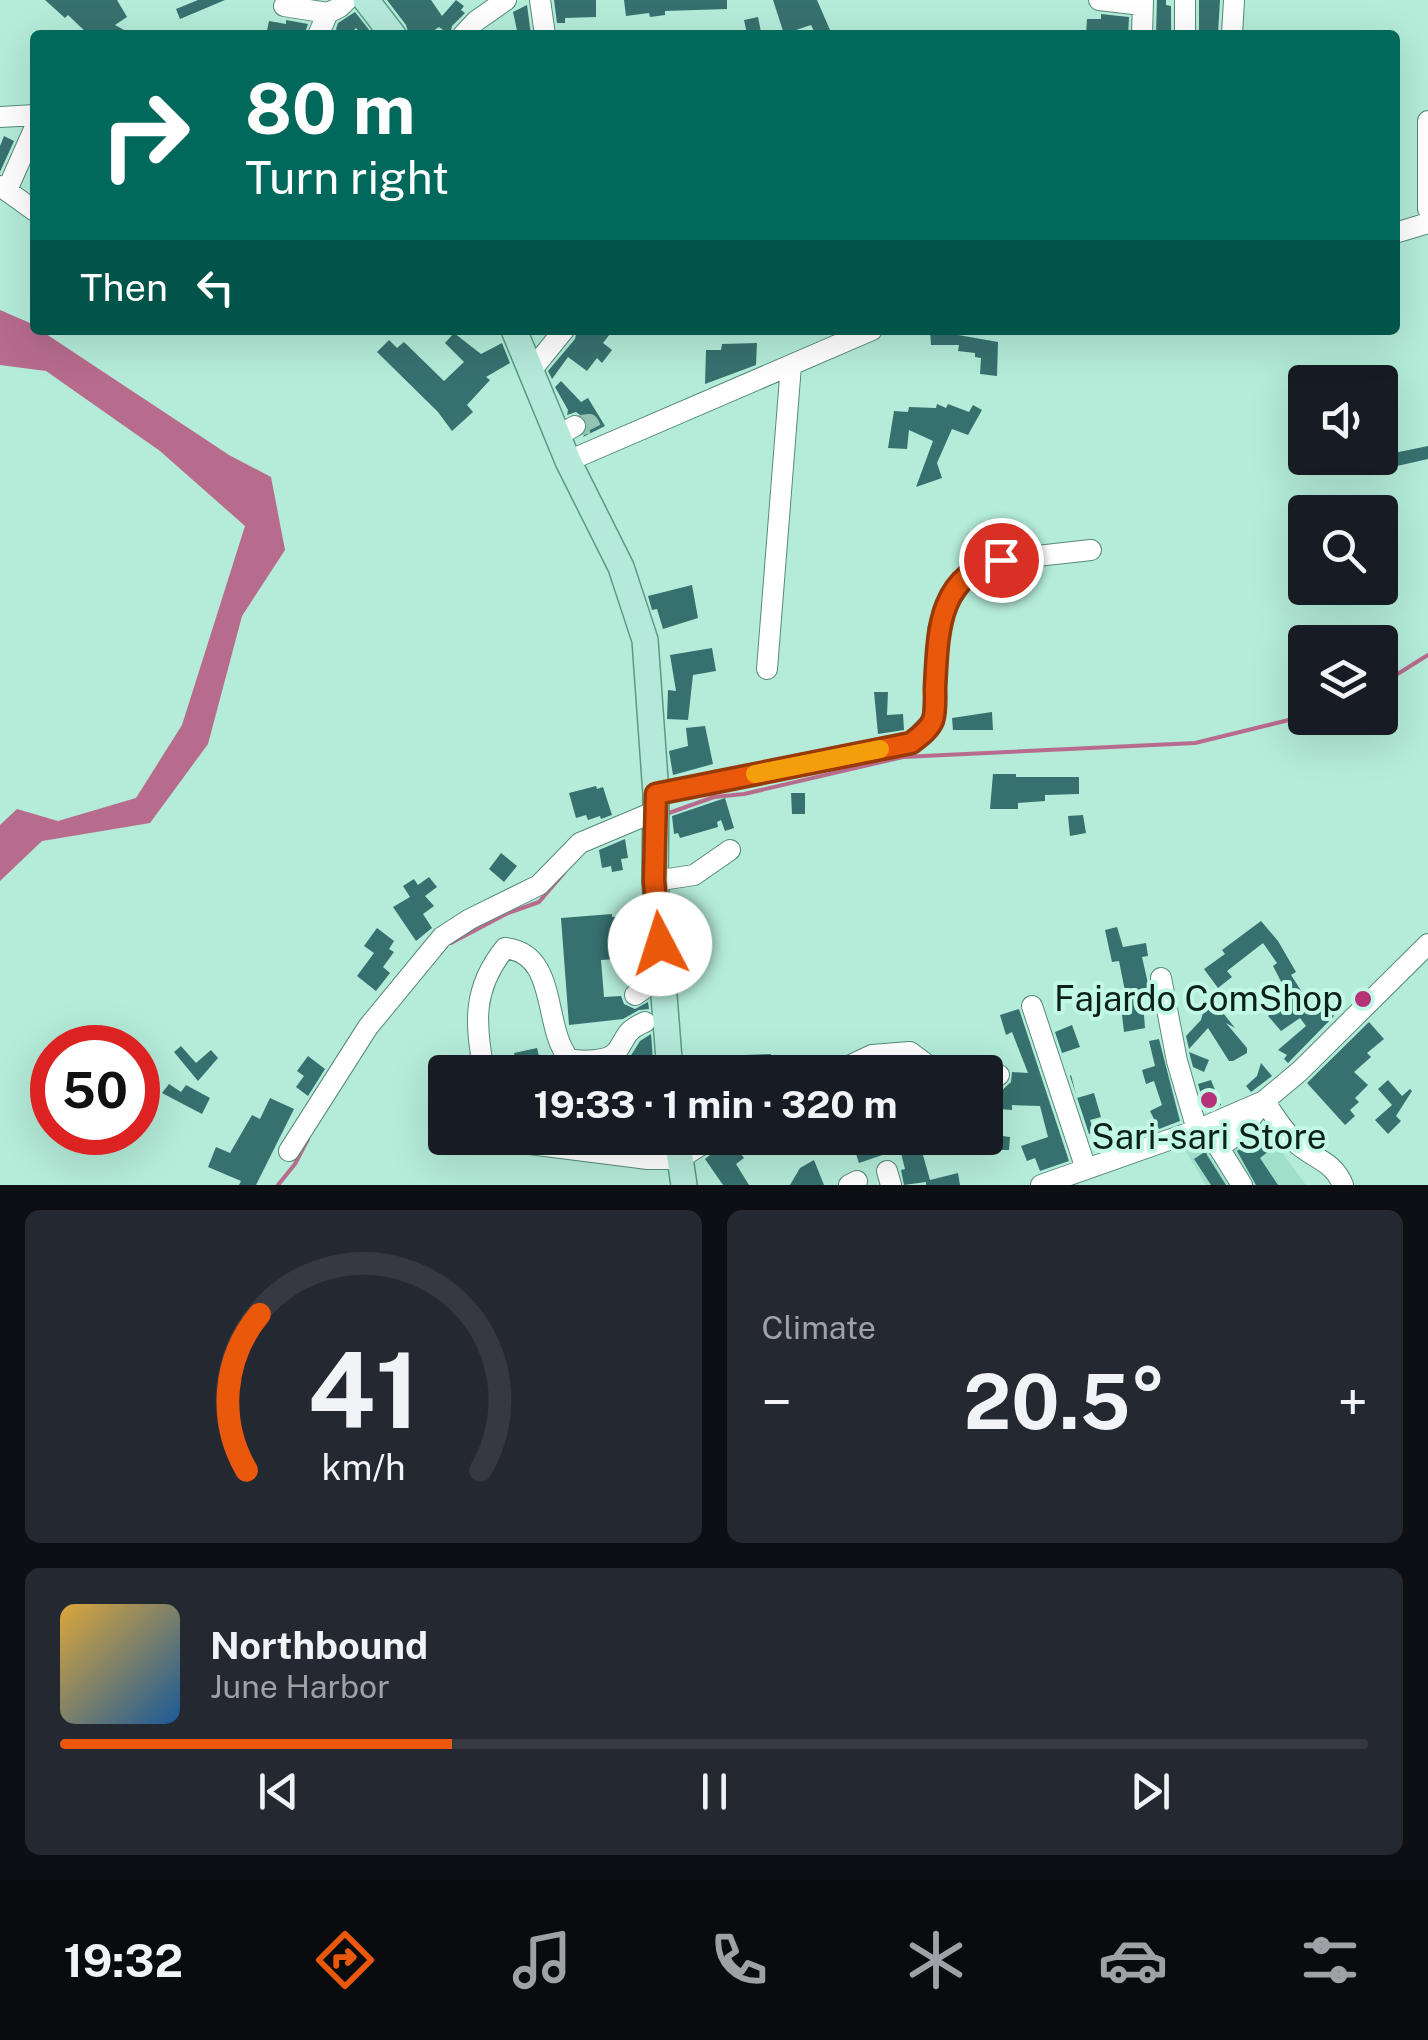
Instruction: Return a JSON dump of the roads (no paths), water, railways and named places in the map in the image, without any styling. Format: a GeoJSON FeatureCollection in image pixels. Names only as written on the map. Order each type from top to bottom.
{"type":"FeatureCollection","features":[{"type":"Feature","properties":{"kind":"main road"},"geometry":{"type":"LineString","coordinates":[[366,0],[389,30]]}},
{"type":"Feature","properties":{"kind":"main road"},"geometry":{"type":"LineString","coordinates":[[516,335],[530,372],[581,435],[568,461],[622,567],[646,640],[656,802],[654,881],[662,976],[646,1013],[663,1055]]}},
{"type":"Feature","properties":{"kind":"main road"},"geometry":{"type":"LineString","coordinates":[[679,1155],[684,1185]]}},
{"type":"Feature","properties":{"kind":"street"},"geometry":{"type":"LineString","coordinates":[[284,6],[328,13],[347,0]]}},
{"type":"Feature","properties":{"kind":"street"},"geometry":{"type":"LineString","coordinates":[[468,30],[506,0]]}},
{"type":"Feature","properties":{"kind":"street"},"geometry":{"type":"LineString","coordinates":[[540,0],[545,30]]}},
{"type":"Feature","properties":{"kind":"street"},"geometry":{"type":"LineString","coordinates":[[1099,0],[1142,3],[1142,30]]}},
{"type":"Feature","properties":{"kind":"street"},"geometry":{"type":"LineString","coordinates":[[1185,0],[1185,30]]}},
{"type":"Feature","properties":{"kind":"street"},"geometry":{"type":"LineString","coordinates":[[1232,30],[1234,0]]}},
{"type":"Feature","properties":{"kind":"street"},"geometry":{"type":"LineString","coordinates":[[320,30],[328,13]]}},
{"type":"Feature","properties":{"kind":"street"},"geometry":{"type":"LineString","coordinates":[[0,117],[30,114]]}},
{"type":"Feature","properties":{"kind":"street"},"geometry":{"type":"LineString","coordinates":[[1428,120],[1428,210]]}},
{"type":"Feature","properties":{"kind":"street"},"geometry":{"type":"LineString","coordinates":[[30,138],[4,188],[30,206]]}},
{"type":"Feature","properties":{"kind":"street"},"geometry":{"type":"LineString","coordinates":[[1400,231],[1428,223]]}},
{"type":"Feature","properties":{"kind":"street"},"geometry":{"type":"LineString","coordinates":[[530,372],[560,335]]}},
{"type":"Feature","properties":{"kind":"street"},"geometry":{"type":"LineString","coordinates":[[581,435],[791,365],[860,335]]}},
{"type":"Feature","properties":{"kind":"street"},"geometry":{"type":"LineString","coordinates":[[767,670],[791,365]]}},
{"type":"Feature","properties":{"kind":"street"},"geometry":{"type":"LineString","coordinates":[[290,1151],[368,1027],[442,937],[538,885],[580,843],[656,802],[911,743],[933,720],[938,630],[943,611],[967,574],[980,565],[1001,560],[1091,550]]}},
{"type":"Feature","properties":{"kind":"street"},"geometry":{"type":"LineString","coordinates":[[654,881],[694,875],[730,850]]}},
{"type":"Feature","properties":{"kind":"street"},"geometry":{"type":"LineString","coordinates":[[1242,1185],[1219,1148],[1241,1131],[1264,1101],[1300,1071],[1428,944]]}},
{"type":"Feature","properties":{"kind":"street"},"geometry":{"type":"LineString","coordinates":[[481,1055],[477,1035],[480,988],[505,948],[528,954],[540,970],[559,1042],[567,1055]]}},
{"type":"Feature","properties":{"kind":"street"},"geometry":{"type":"LineString","coordinates":[[613,1055],[622,1037],[646,1013],[662,976]]}},
{"type":"Feature","properties":{"kind":"street"},"geometry":{"type":"LineString","coordinates":[[1161,978],[1177,1061],[1196,1130]]}},
{"type":"Feature","properties":{"kind":"street"},"geometry":{"type":"LineString","coordinates":[[1032,1006],[1086,1169]]}},
{"type":"Feature","properties":{"kind":"street"},"geometry":{"type":"LineString","coordinates":[[882,1055],[914,1055]]}},
{"type":"Feature","properties":{"kind":"street"},"geometry":{"type":"LineString","coordinates":[[1041,1185],[1196,1130],[1264,1101]]}},
{"type":"Feature","properties":{"kind":"street"},"geometry":{"type":"LineString","coordinates":[[1264,1101],[1296,1144],[1325,1160],[1343,1185]]}},
{"type":"Feature","properties":{"kind":"street"},"geometry":{"type":"LineString","coordinates":[[623,1155],[648,1158],[657,1155]]}},
{"type":"Feature","properties":{"kind":"waterway"},"geometry":{"type":"LineString","coordinates":[[1398,674],[1428,655]]}},
{"type":"Feature","properties":{"kind":"waterway"},"geometry":{"type":"LineString","coordinates":[[666,814],[714,797],[744,794],[903,757],[1195,743],[1288,720]]}},
{"type":"Feature","properties":{"kind":"waterway"},"geometry":{"type":"LineString","coordinates":[[451,943],[508,913],[539,902],[564,873]]}},
{"type":"Feature","properties":{"kind":"waterway"},"geometry":{"type":"LineString","coordinates":[[278,1185],[308,1139]]}},
{"type":"Feature","properties":{"kind":"tunnel"},"geometry":{"type":"LineString","coordinates":[[575,426],[589,424],[593,432]]}},
{"type":"Feature","properties":{"kind":"place","name":"Fajardo ComShop"},"geometry":{"type":"Point","coordinates":[1363,999]}},
{"type":"Feature","properties":{"kind":"place","name":"Sari-sari Store"},"geometry":{"type":"Point","coordinates":[1209,1100]}}]}
